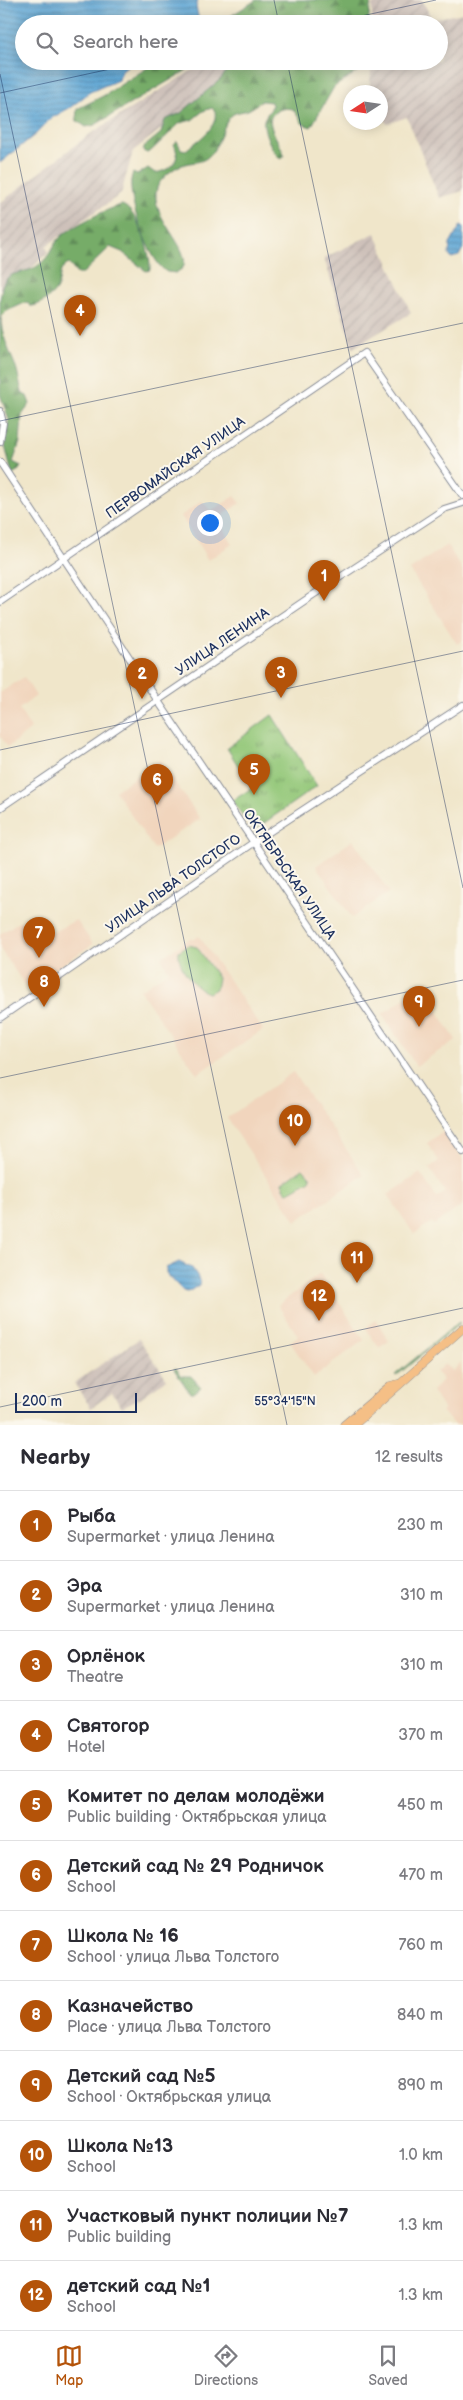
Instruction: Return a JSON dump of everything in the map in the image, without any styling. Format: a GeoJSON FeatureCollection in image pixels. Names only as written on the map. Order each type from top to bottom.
{"type":"FeatureCollection","features":[{"type":"Feature","properties":{"kind":"main road"},"geometry":{"type":"LineString","coordinates":[[354,1425],[463,1328]]}},
{"type":"Feature","properties":{"kind":"main road"},"geometry":{"type":"LineString","coordinates":[[344,1425],[390,1386],[398,1384]]}},
{"type":"Feature","properties":{"kind":"street","name":"ПЕРВОМАЙСКАЯ УЛИЦА"},"geometry":{"type":"LineString","coordinates":[[0,602],[364,352],[463,496]]}},
{"type":"Feature","properties":{"kind":"street"},"geometry":{"type":"LineString","coordinates":[[0,411],[4,423],[0,442]]}},
{"type":"Feature","properties":{"kind":"street","name":"ОКТЯБРЬСКАЯ УЛИЦА"},"geometry":{"type":"LineString","coordinates":[[0,462],[63,560],[463,1152]]}},
{"type":"Feature","properties":{"kind":"street","name":"УЛИЦА ЛЕНИНА"},"geometry":{"type":"LineString","coordinates":[[0,808],[444,509],[463,503]]}},
{"type":"Feature","properties":{"kind":"street","name":"УЛИЦА ЛЬВА ТОЛСТОГО"},"geometry":{"type":"LineString","coordinates":[[0,1018],[253,843],[463,705]]}},
{"type":"Feature","properties":{"kind":"shaded area"},"geometry":{"type":"Polygon","coordinates":[[[381,0],[422,0],[430,15],[372,15],[372,5],[381,0]]]}},
{"type":"Feature","properties":{"kind":"shaded area"},"geometry":{"type":"Polygon","coordinates":[[[463,13],[463,191],[439,198],[407,117],[388,124],[388,85],[370,85],[371,70],[448,70],[448,16],[463,13]]]}},
{"type":"Feature","properties":{"kind":"shaded area"},"geometry":{"type":"Polygon","coordinates":[[[193,70],[249,70],[214,88],[133,151],[121,194],[46,246],[48,252],[4,295],[0,290],[0,203],[87,136],[193,70]]]}},
{"type":"Feature","properties":{"kind":"shaded area"},"geometry":{"type":"Polygon","coordinates":[[[375,233],[411,313],[353,348],[324,258],[375,233]]]}},
{"type":"Feature","properties":{"kind":"shaded area"},"geometry":{"type":"Polygon","coordinates":[[[235,496],[240,503],[218,519],[232,544],[208,560],[181,516],[202,501],[211,511],[235,496]]]}},
{"type":"Feature","properties":{"kind":"shaded area"},"geometry":{"type":"Polygon","coordinates":[[[447,545],[463,570],[463,640],[457,644],[410,570],[447,545]]]}},
{"type":"Feature","properties":{"kind":"shaded area"},"geometry":{"type":"Polygon","coordinates":[[[24,677],[36,696],[19,709],[31,729],[8,747],[0,736],[0,693],[24,677]]]}},
{"type":"Feature","properties":{"kind":"shaded area"},"geometry":{"type":"Polygon","coordinates":[[[160,760],[200,819],[154,849],[115,791],[160,760]]]}},
{"type":"Feature","properties":{"kind":"shaded area"},"geometry":{"type":"Polygon","coordinates":[[[353,840],[389,892],[352,918],[316,866],[353,840]]]}},
{"type":"Feature","properties":{"kind":"shaded area"},"geometry":{"type":"Polygon","coordinates":[[[32,918],[45,936],[76,920],[93,944],[27,988],[0,949],[0,934],[17,923],[32,918]]]}},
{"type":"Feature","properties":{"kind":"shaded area"},"geometry":{"type":"Polygon","coordinates":[[[199,936],[263,1030],[197,1074],[140,990],[169,971],[161,958],[191,938],[193,940],[199,936]]]}},
{"type":"Feature","properties":{"kind":"shaded area"},"geometry":{"type":"Polygon","coordinates":[[[422,987],[456,1040],[416,1066],[382,1014],[422,987]]]}},
{"type":"Feature","properties":{"kind":"shaded area"},"geometry":{"type":"Polygon","coordinates":[[[293,1072],[364,1175],[296,1221],[227,1118],[293,1072]]]}},
{"type":"Feature","properties":{"kind":"shaded area"},"geometry":{"type":"Polygon","coordinates":[[[444,1131],[463,1160],[463,1205],[434,1225],[432,1222],[414,1234],[388,1195],[420,1173],[437,1198],[445,1192],[429,1168],[439,1161],[427,1143],[444,1131]]]}},
{"type":"Feature","properties":{"kind":"shaded area"},"geometry":{"type":"Polygon","coordinates":[[[320,1274],[364,1340],[314,1377],[290,1342],[298,1336],[278,1305],[320,1274]]]}},
{"type":"Feature","properties":{"kind":"shaded area"},"geometry":{"type":"Polygon","coordinates":[[[376,1320],[389,1341],[379,1348],[366,1328],[376,1320]]]}},
{"type":"Feature","properties":{"kind":"shaded area"},"geometry":{"type":"Polygon","coordinates":[[[139,1339],[167,1379],[140,1398],[122,1407],[112,1393],[91,1408],[74,1383],[139,1339]]]}},
{"type":"Feature","properties":{"kind":"shaded area"},"geometry":{"type":"Polygon","coordinates":[[[461,1362],[463,1425],[454,1425],[442,1411],[444,1410],[432,1391],[443,1380],[436,1372],[445,1364],[453,1371],[461,1362]]]}},
{"type":"Feature","properties":{"kind":"green space"},"geometry":{"type":"Polygon","coordinates":[[[256,0],[371,0],[369,15],[232,15],[256,0]]]}},
{"type":"Feature","properties":{"kind":"green space"},"geometry":{"type":"Polygon","coordinates":[[[144,70],[187,70],[95,125],[86,127],[76,120],[77,109],[103,96],[144,70]]]}},
{"type":"Feature","properties":{"kind":"green space"},"geometry":{"type":"Polygon","coordinates":[[[227,70],[359,70],[334,87],[311,127],[303,124],[293,109],[281,109],[272,115],[271,125],[273,132],[284,155],[281,159],[272,147],[265,130],[264,120],[272,106],[271,102],[262,101],[248,110],[236,113],[229,118],[217,145],[207,158],[179,166],[164,178],[158,185],[156,199],[164,221],[182,251],[184,260],[183,268],[176,273],[167,272],[153,256],[140,226],[132,195],[131,182],[133,173],[137,175],[148,168],[155,173],[166,170],[176,160],[177,155],[174,144],[177,141],[181,149],[186,150],[206,134],[215,117],[215,111],[212,108],[203,111],[192,120],[180,123],[151,151],[147,153],[143,151],[144,147],[161,133],[165,120],[181,113],[222,78],[227,70]]]}},
{"type":"Feature","properties":{"kind":"green space"},"geometry":{"type":"Polygon","coordinates":[[[122,205],[133,215],[142,233],[146,244],[150,270],[146,271],[122,252],[110,247],[82,274],[77,274],[69,264],[65,266],[61,270],[57,289],[42,302],[30,306],[27,302],[7,311],[1,317],[8,349],[16,367],[23,394],[27,396],[30,404],[22,415],[20,442],[13,462],[21,466],[19,470],[12,474],[4,442],[9,420],[0,394],[0,299],[4,282],[12,275],[32,269],[40,264],[58,240],[78,225],[98,214],[122,205]]]}},
{"type":"Feature","properties":{"kind":"green space"},"geometry":{"type":"Polygon","coordinates":[[[272,715],[317,786],[254,830],[232,801],[252,788],[227,748],[272,715]]]}},
{"type":"Feature","properties":{"kind":"green space"},"geometry":{"type":"Polygon","coordinates":[[[188,945],[197,947],[218,978],[216,989],[209,993],[198,987],[188,977],[181,964],[179,951],[188,945]]]}},
{"type":"Feature","properties":{"kind":"green space"},"geometry":{"type":"Polygon","coordinates":[[[303,1168],[311,1177],[310,1180],[287,1193],[282,1183],[303,1168]]]}},
{"type":"Feature","properties":{"kind":"green space"},"geometry":{"type":"Polygon","coordinates":[[[459,1322],[460,1323],[395,1375],[459,1322]]]}},
{"type":"Feature","properties":{"kind":"green space"},"geometry":{"type":"Polygon","coordinates":[[[176,1368],[182,1376],[191,1376],[201,1387],[194,1393],[190,1393],[174,1369],[176,1368]]]}},
{"type":"Feature","properties":{"kind":"water"},"geometry":{"type":"Polygon","coordinates":[[[0,0],[198,0],[196,7],[198,15],[15,15],[15,70],[123,70],[118,80],[90,92],[71,107],[50,119],[37,133],[0,163],[0,0]]]}},
{"type":"Feature","properties":{"kind":"water"},"geometry":{"type":"Polygon","coordinates":[[[461,225],[463,226],[463,248],[459,256],[451,258],[449,255],[450,244],[461,225]]]}},
{"type":"Feature","properties":{"kind":"water"},"geometry":{"type":"Polygon","coordinates":[[[179,1262],[192,1268],[200,1280],[199,1285],[188,1292],[183,1291],[166,1273],[166,1268],[179,1262]]]}},
{"type":"Feature","properties":{"kind":"place","name":"Святогор"},"geometry":{"type":"Point","coordinates":[80,336]}},
{"type":"Feature","properties":{"kind":"place","name":"Рыба"},"geometry":{"type":"Point","coordinates":[324,601]}},
{"type":"Feature","properties":{"kind":"place","name":"Орлёнок"},"geometry":{"type":"Point","coordinates":[281,698]}},
{"type":"Feature","properties":{"kind":"place","name":"Эра"},"geometry":{"type":"Point","coordinates":[142,699]}},
{"type":"Feature","properties":{"kind":"place","name":"Комитет по делам молодёжи"},"geometry":{"type":"Point","coordinates":[254,795]}},
{"type":"Feature","properties":{"kind":"place","name":"Детский сад № 29 Родничок"},"geometry":{"type":"Point","coordinates":[157,805]}},
{"type":"Feature","properties":{"kind":"place","name":"Школа № 16"},"geometry":{"type":"Point","coordinates":[39,958]}},
{"type":"Feature","properties":{"kind":"place","name":"Казначейство"},"geometry":{"type":"Point","coordinates":[44,1007]}},
{"type":"Feature","properties":{"kind":"place","name":"Детский сад №5"},"geometry":{"type":"Point","coordinates":[419,1027]}},
{"type":"Feature","properties":{"kind":"place","name":"Школа №13"},"geometry":{"type":"Point","coordinates":[295,1146]}},
{"type":"Feature","properties":{"kind":"place","name":"Участковый пункт полиции №7"},"geometry":{"type":"Point","coordinates":[357,1283]}},
{"type":"Feature","properties":{"kind":"place","name":"детский сад №1"},"geometry":{"type":"Point","coordinates":[319,1321]}}]}
